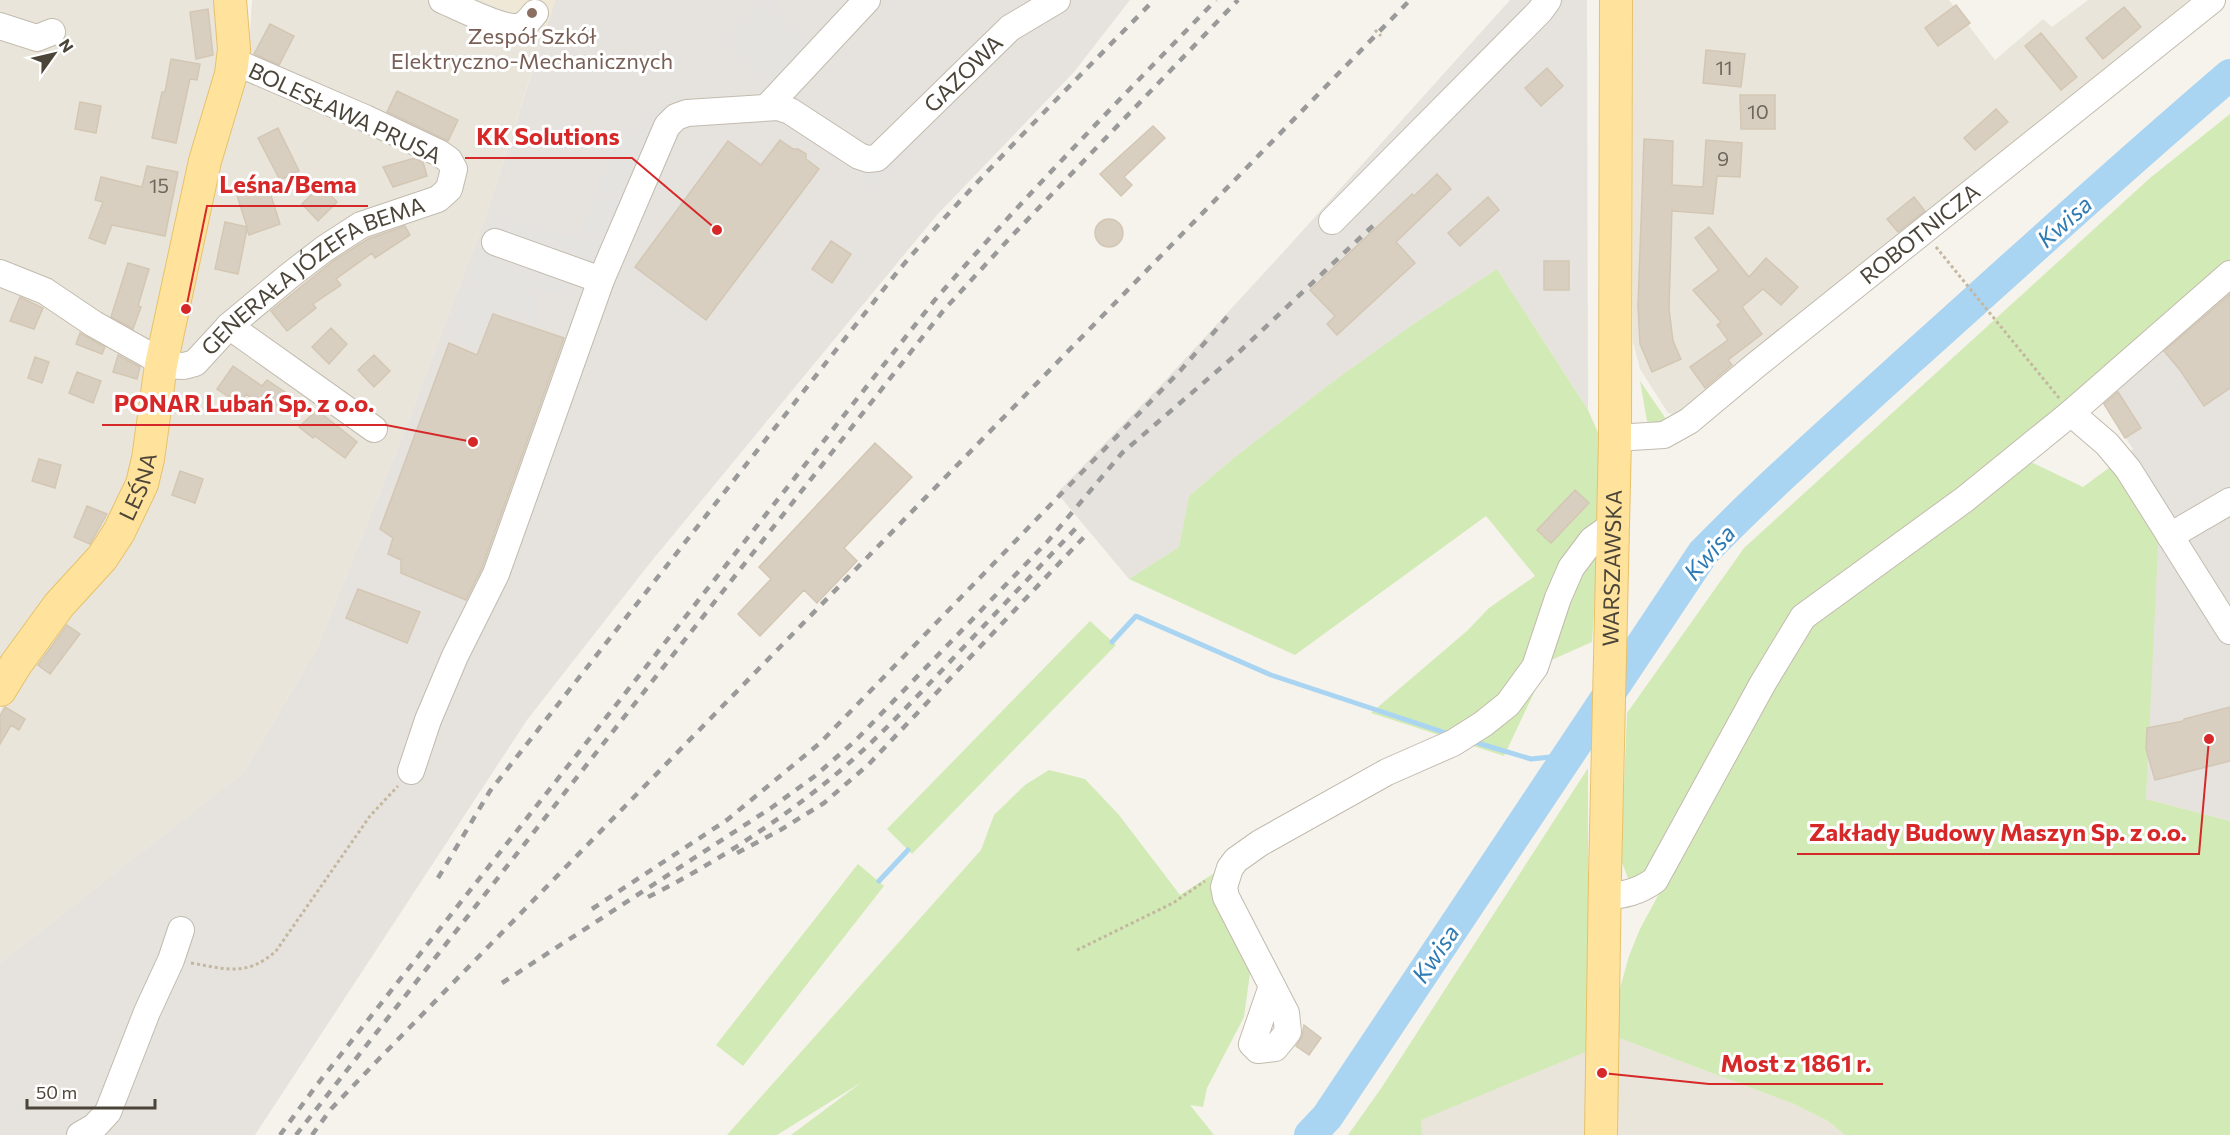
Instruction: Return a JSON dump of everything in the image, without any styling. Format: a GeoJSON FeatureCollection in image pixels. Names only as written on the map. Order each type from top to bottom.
{"type":"FeatureCollection","features":[{"type":"Feature","properties":{"kind":"main road","name":"LEŚNA"},"geometry":{"type":"LineString","coordinates":[[0,690],[59,605],[102,558],[132,508],[142,484],[148,459],[161,365],[205,161],[227,90],[233,61],[230,0]]}},
{"type":"Feature","properties":{"kind":"main road","name":"WARSZAWSKA"},"geometry":{"type":"LineString","coordinates":[[1601,1135],[1604,886],[1615,438],[1616,0]]}},
{"type":"Feature","properties":{"kind":"street"},"geometry":{"type":"LineString","coordinates":[[442,0],[518,28],[528,22],[535,13]]}},
{"type":"Feature","properties":{"kind":"street"},"geometry":{"type":"LineString","coordinates":[[411,771],[428,720],[455,656],[496,574],[602,280],[671,120],[687,113],[768,106],[867,0]]}},
{"type":"Feature","properties":{"kind":"street","name":"GAZOWA"},"geometry":{"type":"LineString","coordinates":[[768,106],[790,111],[859,156],[868,159],[877,158],[1010,28],[1057,0]]}},
{"type":"Feature","properties":{"kind":"street"},"geometry":{"type":"LineString","coordinates":[[1332,220],[1540,11],[1548,0]]}},
{"type":"Feature","properties":{"kind":"street","name":"ROBOTNICZA"},"geometry":{"type":"LineString","coordinates":[[1615,438],[1664,435],[1689,421],[2212,0]]}},
{"type":"Feature","properties":{"kind":"street"},"geometry":{"type":"LineString","coordinates":[[0,26],[38,38],[52,32]]}},
{"type":"Feature","properties":{"kind":"street","name":"BOLESŁAWA PRUSA"},"geometry":{"type":"LineString","coordinates":[[233,61],[425,146],[449,160],[454,169]]}},
{"type":"Feature","properties":{"kind":"street","name":"GENERAŁA JÓZEFA BEMA"},"geometry":{"type":"LineString","coordinates":[[161,365],[184,366],[195,363],[229,326],[324,249],[361,225],[438,199],[449,189],[454,169]]}},
{"type":"Feature","properties":{"kind":"street"},"geometry":{"type":"LineString","coordinates":[[495,242],[602,280]]}},
{"type":"Feature","properties":{"kind":"street"},"geometry":{"type":"LineString","coordinates":[[0,273],[45,291],[77,314],[151,356],[161,365]]}},
{"type":"Feature","properties":{"kind":"street"},"geometry":{"type":"LineString","coordinates":[[1604,886],[1632,894],[1655,880],[1763,683],[1803,617],[1965,499],[2071,413],[2230,274]]}},
{"type":"Feature","properties":{"kind":"street"},"geometry":{"type":"LineString","coordinates":[[229,326],[374,429]]}},
{"type":"Feature","properties":{"kind":"street"},"geometry":{"type":"LineString","coordinates":[[2071,413],[2118,456],[2230,632]]}},
{"type":"Feature","properties":{"kind":"street"},"geometry":{"type":"LineString","coordinates":[[2170,536],[2230,501]]}},
{"type":"Feature","properties":{"kind":"street"},"geometry":{"type":"LineString","coordinates":[[1272,986],[1226,897],[1224,887],[1226,877],[1236,860],[1275,833],[1387,772],[1453,743],[1501,711],[1516,695],[1535,667],[1558,598],[1571,568],[1592,540],[1613,531]]}},
{"type":"Feature","properties":{"kind":"street"},"geometry":{"type":"LineString","coordinates":[[80,1135],[94,1127],[108,1112],[147,1012],[171,960],[181,930]]}},
{"type":"Feature","properties":{"kind":"path"},"geometry":{"type":"LineString","coordinates":[[1375,30],[1381,36]]}},
{"type":"Feature","properties":{"kind":"path"},"geometry":{"type":"LineString","coordinates":[[1924,232],[2071,413]]}},
{"type":"Feature","properties":{"kind":"path"},"geometry":{"type":"LineString","coordinates":[[171,960],[233,970],[246,969],[265,960],[276,951],[314,899],[370,816],[411,771]]}},
{"type":"Feature","properties":{"kind":"path"},"geometry":{"type":"LineString","coordinates":[[1077,950],[1173,903],[1236,860]]}},
{"type":"Feature","properties":{"kind":"shaded area"},"geometry":{"type":"Polygon","coordinates":[[[0,0],[214,0],[218,54],[210,95],[171,240],[148,348],[131,472],[101,534],[0,663],[0,0]]]}},
{"type":"Feature","properties":{"kind":"shaded area"},"geometry":{"type":"Polygon","coordinates":[[[252,0],[482,0],[546,27],[487,213],[404,432],[317,648],[244,772],[0,963],[0,711],[155,467],[219,171],[248,63],[252,0]]]}},
{"type":"Feature","properties":{"kind":"shaded area","name":"Zespół Szkół Elektryczno-Mechanicznych"},"geometry":{"type":"Polygon","coordinates":[[[482,0],[555,0],[546,27],[482,0]]]}},
{"type":"Feature","properties":{"kind":"shaded area"},"geometry":{"type":"Polygon","coordinates":[[[555,0],[1130,0],[1074,72],[936,216],[650,563],[527,720],[255,1135],[0,1135],[0,963],[244,772],[317,648],[404,432],[487,213],[555,0]]]}},
{"type":"Feature","properties":{"kind":"shaded area"},"geometry":{"type":"Polygon","coordinates":[[[760,0],[770,0],[816,47],[769,90],[719,42],[760,0]]]}},
{"type":"Feature","properties":{"kind":"shaded area"},"geometry":{"type":"Polygon","coordinates":[[[1510,0],[1587,0],[1588,410],[1497,269],[1415,323],[1335,380],[1235,457],[1189,496],[1179,547],[1129,579],[1057,493],[1161,385],[1287,248],[1510,0]]]}},
{"type":"Feature","properties":{"kind":"shaded area"},"geometry":{"type":"Polygon","coordinates":[[[1633,0],[1949,0],[1995,60],[2043,19],[2052,27],[2088,0],[2189,0],[1675,415],[1668,413],[1640,369],[1633,342],[1633,0]]]}},
{"type":"Feature","properties":{"kind":"shaded area"},"geometry":{"type":"Polygon","coordinates":[[[948,93],[959,104],[872,194],[859,180],[948,93]]]}},
{"type":"Feature","properties":{"kind":"shaded area"},"geometry":{"type":"Polygon","coordinates":[[[662,107],[659,120],[603,253],[565,295],[540,288],[533,323],[492,309],[476,348],[448,336],[493,213],[578,240],[615,147],[641,118],[662,107]]]}},
{"type":"Feature","properties":{"kind":"shaded area"},"geometry":{"type":"Polygon","coordinates":[[[2230,283],[2230,821],[2146,799],[2149,718],[2117,462],[2133,449],[2099,398],[2230,283]]]}},
{"type":"Feature","properties":{"kind":"shaded area"},"geometry":{"type":"Polygon","coordinates":[[[1619,1038],[1794,1104],[1828,1121],[1845,1135],[1422,1135],[1420,1120],[1619,1038]]]}},
{"type":"Feature","properties":{"kind":"green space"},"geometry":{"type":"Polygon","coordinates":[[[2230,114],[2230,267],[2080,399],[1802,605],[1648,874],[1633,879],[1628,878],[1621,860],[1627,713],[1744,548],[2150,178],[2230,114]]]}},
{"type":"Feature","properties":{"kind":"green space"},"geometry":{"type":"Polygon","coordinates":[[[1497,269],[1588,410],[1600,437],[1601,503],[1592,642],[1549,661],[1504,756],[1371,713],[1468,630],[1489,608],[1535,576],[1486,516],[1295,655],[1129,579],[1179,547],[1189,496],[1235,457],[1335,380],[1415,323],[1497,269]],[[1574,490],[1537,530],[1551,543],[1589,504],[1574,490]]]}},
{"type":"Feature","properties":{"kind":"green space"},"geometry":{"type":"Polygon","coordinates":[[[1640,381],[1664,416],[1663,422],[1647,421],[1640,381]]]}},
{"type":"Feature","properties":{"kind":"green space"},"geometry":{"type":"Polygon","coordinates":[[[2031,462],[2083,487],[2117,462],[2159,525],[2146,799],[2230,821],[2230,1135],[1845,1135],[1828,1121],[1794,1104],[1619,1038],[1619,992],[1629,956],[1640,929],[1777,675],[1808,627],[2031,462]]]}},
{"type":"Feature","properties":{"kind":"green space"},"geometry":{"type":"Polygon","coordinates":[[[1090,621],[1116,645],[912,854],[887,829],[1090,621]]]}},
{"type":"Feature","properties":{"kind":"green space"},"geometry":{"type":"Polygon","coordinates":[[[1588,768],[1588,1051],[1421,1120],[1422,1135],[1348,1135],[1382,1087],[1588,768]]]}},
{"type":"Feature","properties":{"kind":"green space"},"geometry":{"type":"Polygon","coordinates":[[[1049,770],[1085,779],[1119,815],[1180,895],[1216,872],[1240,936],[1250,973],[1244,1017],[1207,1088],[1203,1107],[1190,1105],[1214,1135],[791,1135],[862,1082],[777,1135],[727,1135],[981,850],[994,815],[1025,785],[1049,770]]]}},
{"type":"Feature","properties":{"kind":"green space"},"geometry":{"type":"Polygon","coordinates":[[[858,864],[884,886],[743,1066],[716,1045],[858,864]]]}},
{"type":"Feature","properties":{"kind":"building"},"geometry":{"type":"Polygon","coordinates":[[[1956,5],[1970,23],[1938,46],[1925,28],[1956,5]]]}},
{"type":"Feature","properties":{"kind":"building"},"geometry":{"type":"Polygon","coordinates":[[[2124,7],[2141,27],[2103,59],[2086,38],[2124,7]]]}},
{"type":"Feature","properties":{"kind":"building"},"geometry":{"type":"Polygon","coordinates":[[[208,9],[213,55],[196,59],[190,12],[208,9]]]}},
{"type":"Feature","properties":{"kind":"building"},"geometry":{"type":"Polygon","coordinates":[[[270,24],[294,36],[279,65],[254,54],[270,24]]]}},
{"type":"Feature","properties":{"kind":"building"},"geometry":{"type":"Polygon","coordinates":[[[2041,33],[2077,77],[2061,90],[2025,46],[2041,33]]]}},
{"type":"Feature","properties":{"kind":"building"},"geometry":{"type":"Polygon","coordinates":[[[1706,50],[1745,54],[1741,87],[1703,83],[1706,50]]]}},
{"type":"Feature","properties":{"kind":"building"},"geometry":{"type":"Polygon","coordinates":[[[171,59],[200,64],[197,80],[190,79],[176,143],[152,138],[162,92],[165,92],[171,59]]]}},
{"type":"Feature","properties":{"kind":"building"},"geometry":{"type":"Polygon","coordinates":[[[1547,68],[1563,86],[1541,106],[1525,88],[1547,68]]]}},
{"type":"Feature","properties":{"kind":"building"},"geometry":{"type":"Polygon","coordinates":[[[397,91],[458,120],[448,141],[387,112],[397,91]]]}},
{"type":"Feature","properties":{"kind":"building"},"geometry":{"type":"Polygon","coordinates":[[[1740,95],[1775,95],[1775,129],[1741,129],[1740,95]]]}},
{"type":"Feature","properties":{"kind":"building"},"geometry":{"type":"Polygon","coordinates":[[[80,102],[101,106],[96,133],[75,129],[80,102]]]}},
{"type":"Feature","properties":{"kind":"building"},"geometry":{"type":"Polygon","coordinates":[[[1996,109],[2008,122],[1975,150],[1964,138],[1996,109]]]}},
{"type":"Feature","properties":{"kind":"building"},"geometry":{"type":"Polygon","coordinates":[[[1153,126],[1165,138],[1124,177],[1132,185],[1121,196],[1100,174],[1153,126]]]}},
{"type":"Feature","properties":{"kind":"building"},"geometry":{"type":"Polygon","coordinates":[[[278,128],[299,171],[280,180],[258,138],[278,128]]]}},
{"type":"Feature","properties":{"kind":"building"},"geometry":{"type":"Polygon","coordinates":[[[1644,139],[1673,141],[1672,185],[1703,187],[1706,140],[1742,143],[1740,177],[1717,176],[1713,214],[1673,211],[1672,209],[1669,309],[1673,341],[1681,359],[1652,372],[1640,344],[1638,306],[1644,139]]]}},
{"type":"Feature","properties":{"kind":"building"},"geometry":{"type":"Polygon","coordinates":[[[780,140],[806,154],[806,159],[819,169],[706,320],[635,267],[728,141],[761,165],[780,140]]]}},
{"type":"Feature","properties":{"kind":"building"},"geometry":{"type":"Polygon","coordinates":[[[415,158],[423,162],[427,176],[393,187],[383,167],[415,158]]]}},
{"type":"Feature","properties":{"kind":"building"},"geometry":{"type":"Polygon","coordinates":[[[147,166],[178,172],[165,236],[112,225],[105,244],[89,238],[103,202],[95,200],[101,177],[142,187],[147,166]]]}},
{"type":"Feature","properties":{"kind":"building"},"geometry":{"type":"Polygon","coordinates":[[[1437,174],[1451,189],[1396,242],[1415,263],[1337,335],[1327,324],[1335,316],[1310,290],[1412,194],[1414,196],[1437,174]]]}},
{"type":"Feature","properties":{"kind":"building"},"geometry":{"type":"Polygon","coordinates":[[[321,185],[337,202],[318,221],[302,204],[321,185]]]}},
{"type":"Feature","properties":{"kind":"building"},"geometry":{"type":"Polygon","coordinates":[[[268,186],[280,224],[249,235],[247,229],[238,274],[215,269],[225,222],[247,227],[236,192],[268,186]]]}},
{"type":"Feature","properties":{"kind":"building"},"geometry":{"type":"Polygon","coordinates":[[[1488,197],[1499,210],[1460,246],[1448,233],[1488,197]]]}},
{"type":"Feature","properties":{"kind":"building"},"geometry":{"type":"Polygon","coordinates":[[[1914,197],[1925,211],[1898,232],[1887,219],[1914,197]]]}},
{"type":"Feature","properties":{"kind":"building"},"geometry":{"type":"Polygon","coordinates":[[[1109,219],[1119,223],[1123,233],[1119,243],[1109,247],[1099,243],[1095,233],[1099,223],[1109,219]]]}},
{"type":"Feature","properties":{"kind":"building"},"geometry":{"type":"Polygon","coordinates":[[[405,226],[410,235],[375,258],[372,253],[336,279],[341,285],[313,304],[316,308],[287,331],[271,311],[333,261],[368,239],[405,226]]]}},
{"type":"Feature","properties":{"kind":"building"},"geometry":{"type":"Polygon","coordinates":[[[1709,227],[1749,277],[1766,258],[1798,287],[1781,305],[1763,289],[1742,307],[1762,334],[1728,360],[1732,365],[1705,388],[1690,367],[1728,340],[1717,325],[1721,322],[1693,290],[1719,270],[1695,238],[1709,227]]]}},
{"type":"Feature","properties":{"kind":"building"},"geometry":{"type":"Polygon","coordinates":[[[831,241],[851,254],[832,283],[812,269],[831,241]]]}},
{"type":"Feature","properties":{"kind":"building"},"geometry":{"type":"Polygon","coordinates":[[[1544,261],[1569,261],[1569,290],[1544,290],[1544,261]]]}},
{"type":"Feature","properties":{"kind":"building"},"geometry":{"type":"Polygon","coordinates":[[[128,263],[149,269],[138,306],[141,307],[133,329],[111,317],[128,263]]]}},
{"type":"Feature","properties":{"kind":"building"},"geometry":{"type":"Polygon","coordinates":[[[2230,294],[2230,388],[2204,406],[2164,351],[2230,294]]]}},
{"type":"Feature","properties":{"kind":"building"},"geometry":{"type":"Polygon","coordinates":[[[20,297],[43,308],[34,329],[10,321],[20,297]]]}},
{"type":"Feature","properties":{"kind":"building"},"geometry":{"type":"Polygon","coordinates":[[[493,314],[564,338],[482,568],[466,600],[401,573],[401,560],[388,554],[393,538],[380,529],[449,343],[477,355],[493,314]]]}},
{"type":"Feature","properties":{"kind":"building"},"geometry":{"type":"Polygon","coordinates":[[[331,328],[347,344],[329,364],[312,347],[331,328]]]}},
{"type":"Feature","properties":{"kind":"building"},"geometry":{"type":"Polygon","coordinates":[[[80,333],[105,347],[102,354],[76,344],[80,333]]]}},
{"type":"Feature","properties":{"kind":"building"},"geometry":{"type":"Polygon","coordinates":[[[118,355],[140,367],[137,379],[113,372],[118,355]]]}},
{"type":"Feature","properties":{"kind":"building"},"geometry":{"type":"Polygon","coordinates":[[[374,355],[390,371],[374,387],[358,370],[374,355]]]}},
{"type":"Feature","properties":{"kind":"building"},"geometry":{"type":"Polygon","coordinates":[[[35,357],[49,362],[42,383],[28,378],[35,357]]]}},
{"type":"Feature","properties":{"kind":"building"},"geometry":{"type":"Polygon","coordinates":[[[233,366],[262,386],[267,380],[295,399],[281,414],[277,411],[275,413],[246,394],[239,404],[217,389],[233,366]]]}},
{"type":"Feature","properties":{"kind":"building"},"geometry":{"type":"Polygon","coordinates":[[[77,372],[101,381],[93,403],[69,393],[77,372]]]}},
{"type":"Feature","properties":{"kind":"building"},"geometry":{"type":"Polygon","coordinates":[[[2118,392],[2141,428],[2125,438],[2104,404],[2118,392]]]}},
{"type":"Feature","properties":{"kind":"building"},"geometry":{"type":"Polygon","coordinates":[[[317,410],[357,442],[345,458],[299,427],[317,410]]]}},
{"type":"Feature","properties":{"kind":"building"},"geometry":{"type":"Polygon","coordinates":[[[875,443],[912,477],[844,548],[857,561],[817,603],[804,590],[760,636],[738,614],[771,579],[759,567],[875,443]]]}},
{"type":"Feature","properties":{"kind":"building"},"geometry":{"type":"Polygon","coordinates":[[[39,459],[61,465],[55,488],[32,481],[39,459]]]}},
{"type":"Feature","properties":{"kind":"building"},"geometry":{"type":"Polygon","coordinates":[[[180,471],[203,479],[195,503],[172,495],[180,471]]]}},
{"type":"Feature","properties":{"kind":"building"},"geometry":{"type":"Polygon","coordinates":[[[1575,490],[1589,503],[1551,543],[1537,530],[1575,490]]]}},
{"type":"Feature","properties":{"kind":"building"},"geometry":{"type":"Polygon","coordinates":[[[87,506],[107,514],[90,544],[74,537],[87,506]]]}},
{"type":"Feature","properties":{"kind":"building"},"geometry":{"type":"Polygon","coordinates":[[[358,589],[420,612],[407,643],[346,618],[358,589]]]}},
{"type":"Feature","properties":{"kind":"building"},"geometry":{"type":"Polygon","coordinates":[[[67,625],[80,634],[50,674],[38,665],[67,625]]]}},
{"type":"Feature","properties":{"kind":"building"},"geometry":{"type":"Polygon","coordinates":[[[5,707],[25,719],[19,730],[11,725],[0,744],[0,716],[5,707]]]}},
{"type":"Feature","properties":{"kind":"building"},"geometry":{"type":"Polygon","coordinates":[[[2230,707],[2230,761],[2155,780],[2146,749],[2147,728],[2184,721],[2184,719],[2230,707]]]}},
{"type":"Feature","properties":{"kind":"building"},"geometry":{"type":"Polygon","coordinates":[[[1304,1025],[1321,1038],[1309,1055],[1296,1046],[1302,1037],[1304,1025]]]}},
{"type":"Feature","properties":{"kind":"waterway","name":"Kwisa"},"geometry":{"type":"LineString","coordinates":[[1310,1135],[1327,1117],[1703,553],[1830,432],[2068,217],[2230,75]]}},
{"type":"Feature","properties":{"kind":"waterway"},"geometry":{"type":"LineString","coordinates":[[1112,642],[1136,616],[1271,675],[1449,734]]}},
{"type":"Feature","properties":{"kind":"waterway"},"geometry":{"type":"LineString","coordinates":[[1471,741],[1531,759],[1570,755]]}},
{"type":"Feature","properties":{"kind":"waterway"},"geometry":{"type":"LineString","coordinates":[[879,881],[908,850]]}},
{"type":"Feature","properties":{"kind":"railway"},"geometry":{"type":"LineString","coordinates":[[438,878],[490,791],[898,271],[992,167],[1154,0]]}},
{"type":"Feature","properties":{"kind":"railway"},"geometry":{"type":"LineString","coordinates":[[280,1135],[316,1086],[934,301],[1037,186],[1216,0]]}},
{"type":"Feature","properties":{"kind":"railway"},"geometry":{"type":"LineString","coordinates":[[296,1135],[943,311],[1238,0]]}},
{"type":"Feature","properties":{"kind":"railway"},"geometry":{"type":"LineString","coordinates":[[312,1135],[331,1109],[376,1062],[1410,0]]}},
{"type":"Feature","properties":{"kind":"railway"},"geometry":{"type":"LineString","coordinates":[[502,983],[771,808],[815,776],[855,741],[1048,541],[1122,453],[1238,353],[1378,221]]}},
{"type":"Feature","properties":{"kind":"railway"},"geometry":{"type":"LineString","coordinates":[[592,909],[727,820],[820,743],[1180,371],[1228,316]]}},
{"type":"Feature","properties":{"kind":"railway"},"geometry":{"type":"LineString","coordinates":[[648,897],[694,873],[739,845],[804,800],[840,771],[902,712],[1077,527]]}},
{"type":"Feature","properties":{"kind":"railway"},"geometry":{"type":"LineString","coordinates":[[737,853],[824,803],[869,764],[1084,537]]}},
{"type":"Feature","properties":{"kind":"place","name":"Zespół Szkół Elektryczno-Mechanicznych"},"geometry":{"type":"Point","coordinates":[532,13]}},
{"type":"Feature","properties":{"kind":"place","name":"KK Solutions"},"geometry":{"type":"Point","coordinates":[717,230]}},
{"type":"Feature","properties":{"kind":"place","name":"Leśna/Bema"},"geometry":{"type":"Point","coordinates":[186,309]}},
{"type":"Feature","properties":{"kind":"place","name":"PONAR Lubań Sp. z o.o."},"geometry":{"type":"Point","coordinates":[473,442]}},
{"type":"Feature","properties":{"kind":"place","name":"Zakłady Budowy Maszyn Sp. z o.o."},"geometry":{"type":"Point","coordinates":[2209,739]}},
{"type":"Feature","properties":{"kind":"place","name":"Most z 1861 r."},"geometry":{"type":"Point","coordinates":[1602,1073]}}]}
